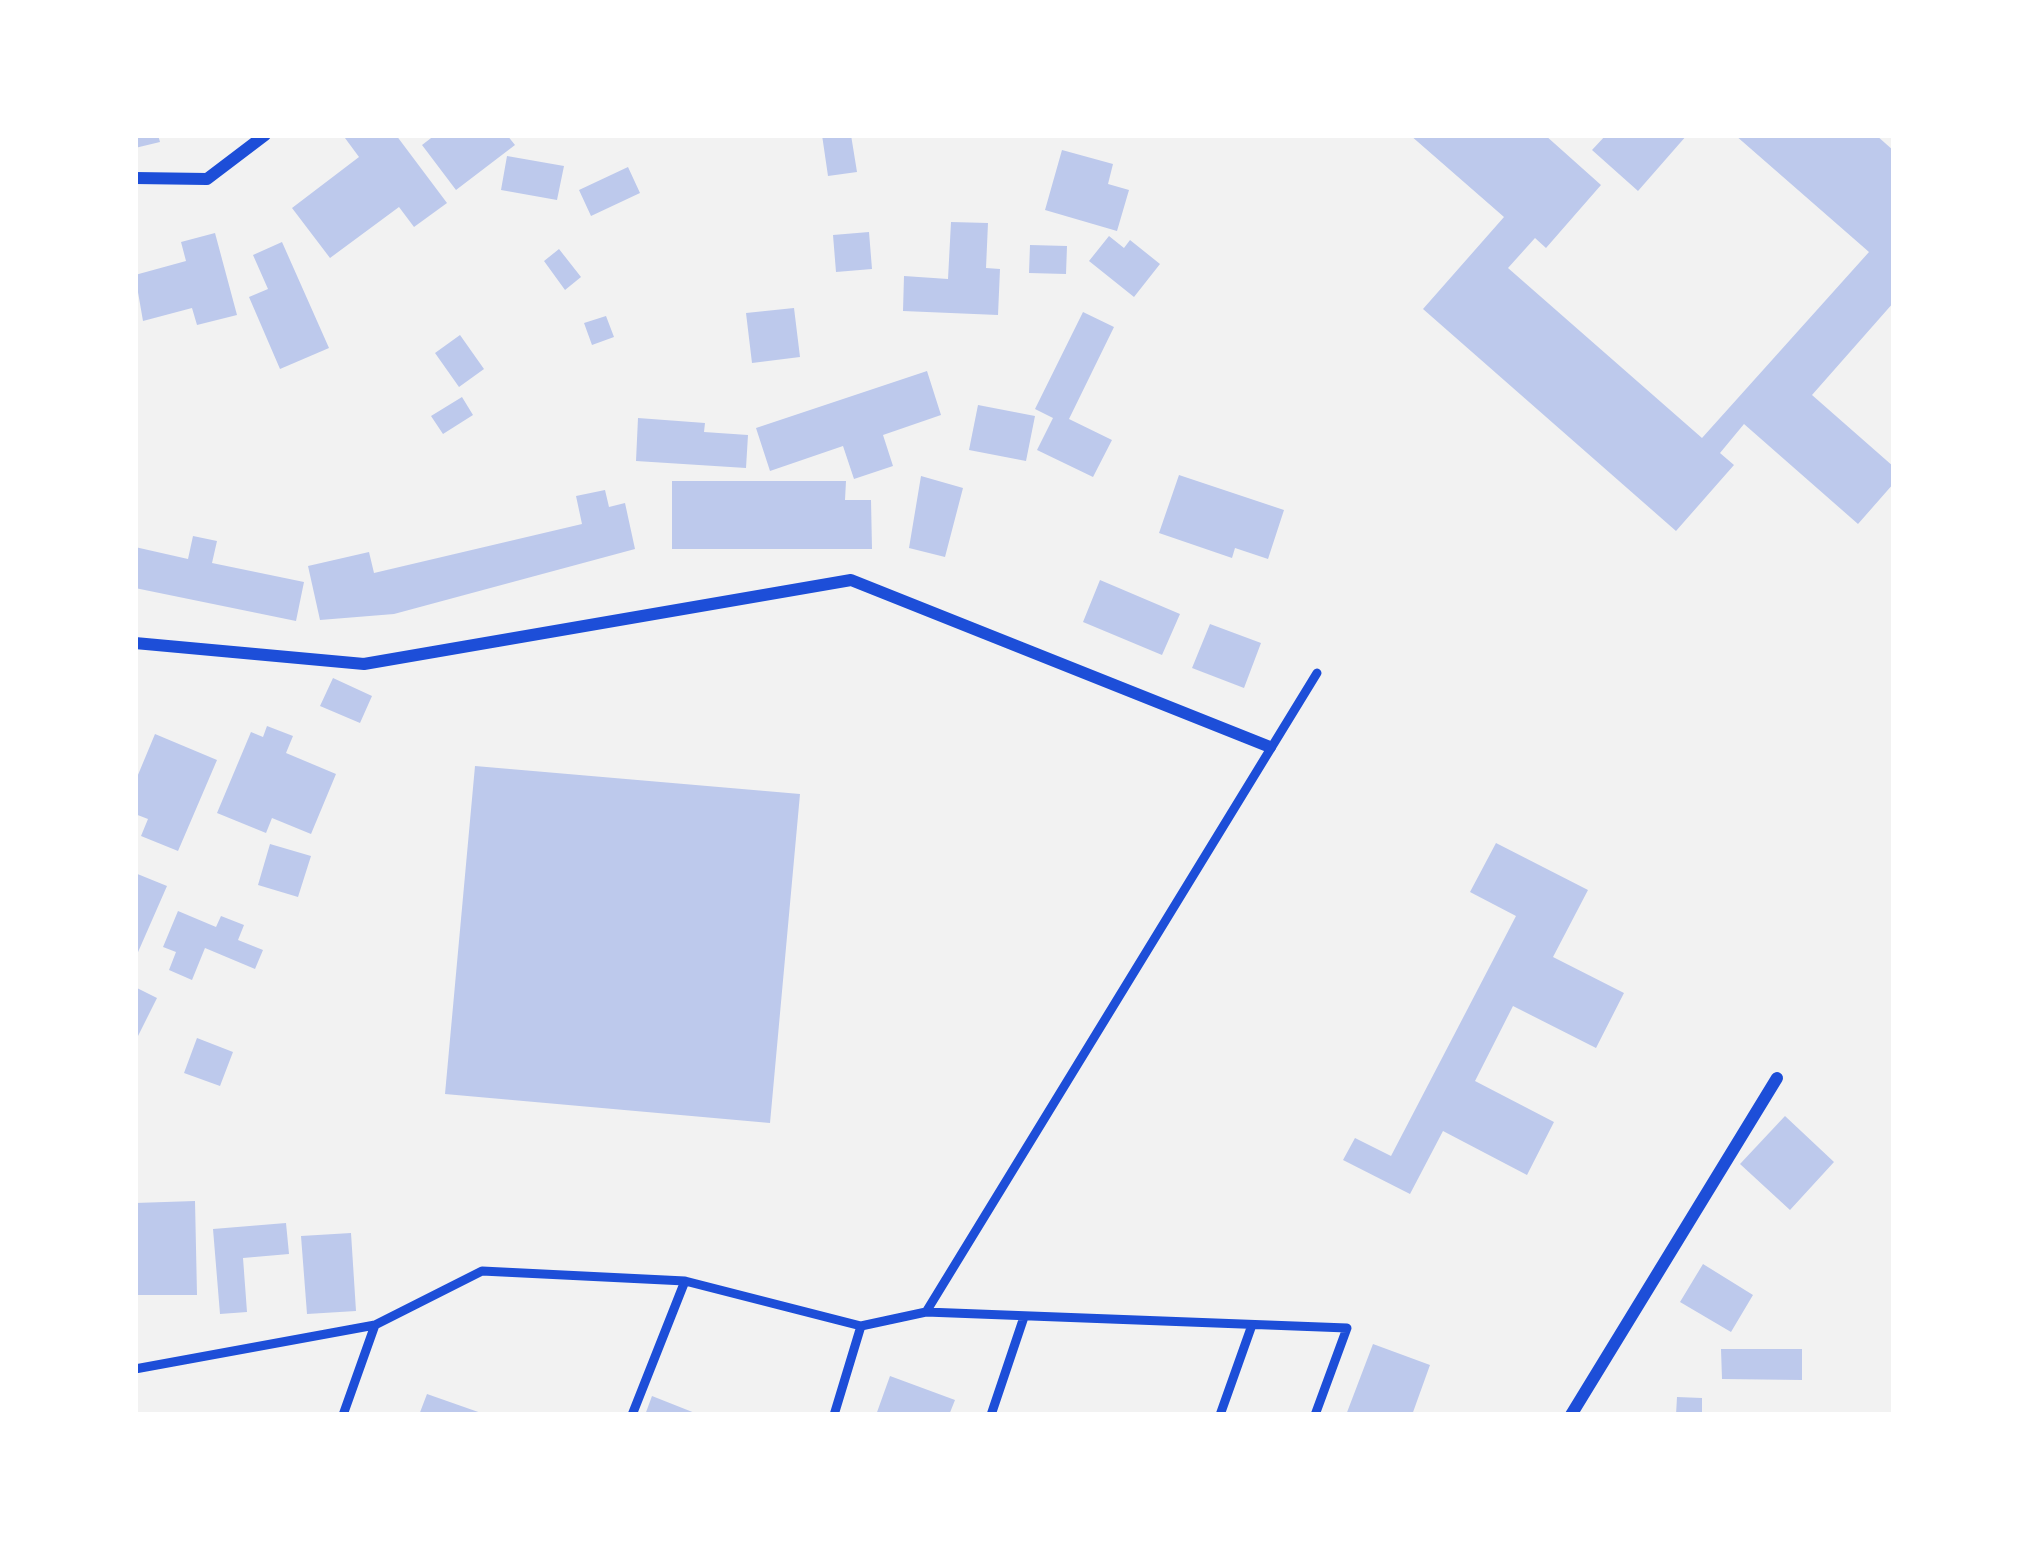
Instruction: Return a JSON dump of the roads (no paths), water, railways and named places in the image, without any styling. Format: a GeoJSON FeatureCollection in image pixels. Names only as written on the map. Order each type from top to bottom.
{"type":"FeatureCollection","features":[{"type":"Feature","properties":{"kind":"street"},"geometry":{"type":"LineString","coordinates":[[135,178],[206,179],[266,135]]}},
{"type":"Feature","properties":{"kind":"street"},"geometry":{"type":"LineString","coordinates":[[135,643],[364,664],[850,580],[1270,747]]}},
{"type":"Feature","properties":{"kind":"street"},"geometry":{"type":"LineString","coordinates":[[1571,1415],[1777,1078]]}},
{"type":"Feature","properties":{"kind":"lane"},"geometry":{"type":"LineString","coordinates":[[926,1312],[1318,673]]}},
{"type":"Feature","properties":{"kind":"lane"},"geometry":{"type":"LineString","coordinates":[[135,1369],[375,1325],[482,1271],[685,1281],[861,1326],[926,1312],[1347,1328],[1316,1415]]}},
{"type":"Feature","properties":{"kind":"lane"},"geometry":{"type":"LineString","coordinates":[[632,1415],[685,1281]]}},
{"type":"Feature","properties":{"kind":"lane"},"geometry":{"type":"LineString","coordinates":[[992,1415],[1024,1317]]}},
{"type":"Feature","properties":{"kind":"lane"},"geometry":{"type":"LineString","coordinates":[[343,1415],[375,1325]]}},
{"type":"Feature","properties":{"kind":"lane"},"geometry":{"type":"LineString","coordinates":[[1220,1415],[1252,1325]]}},
{"type":"Feature","properties":{"kind":"lane"},"geometry":{"type":"LineString","coordinates":[[834,1415],[861,1326]]}}]}
